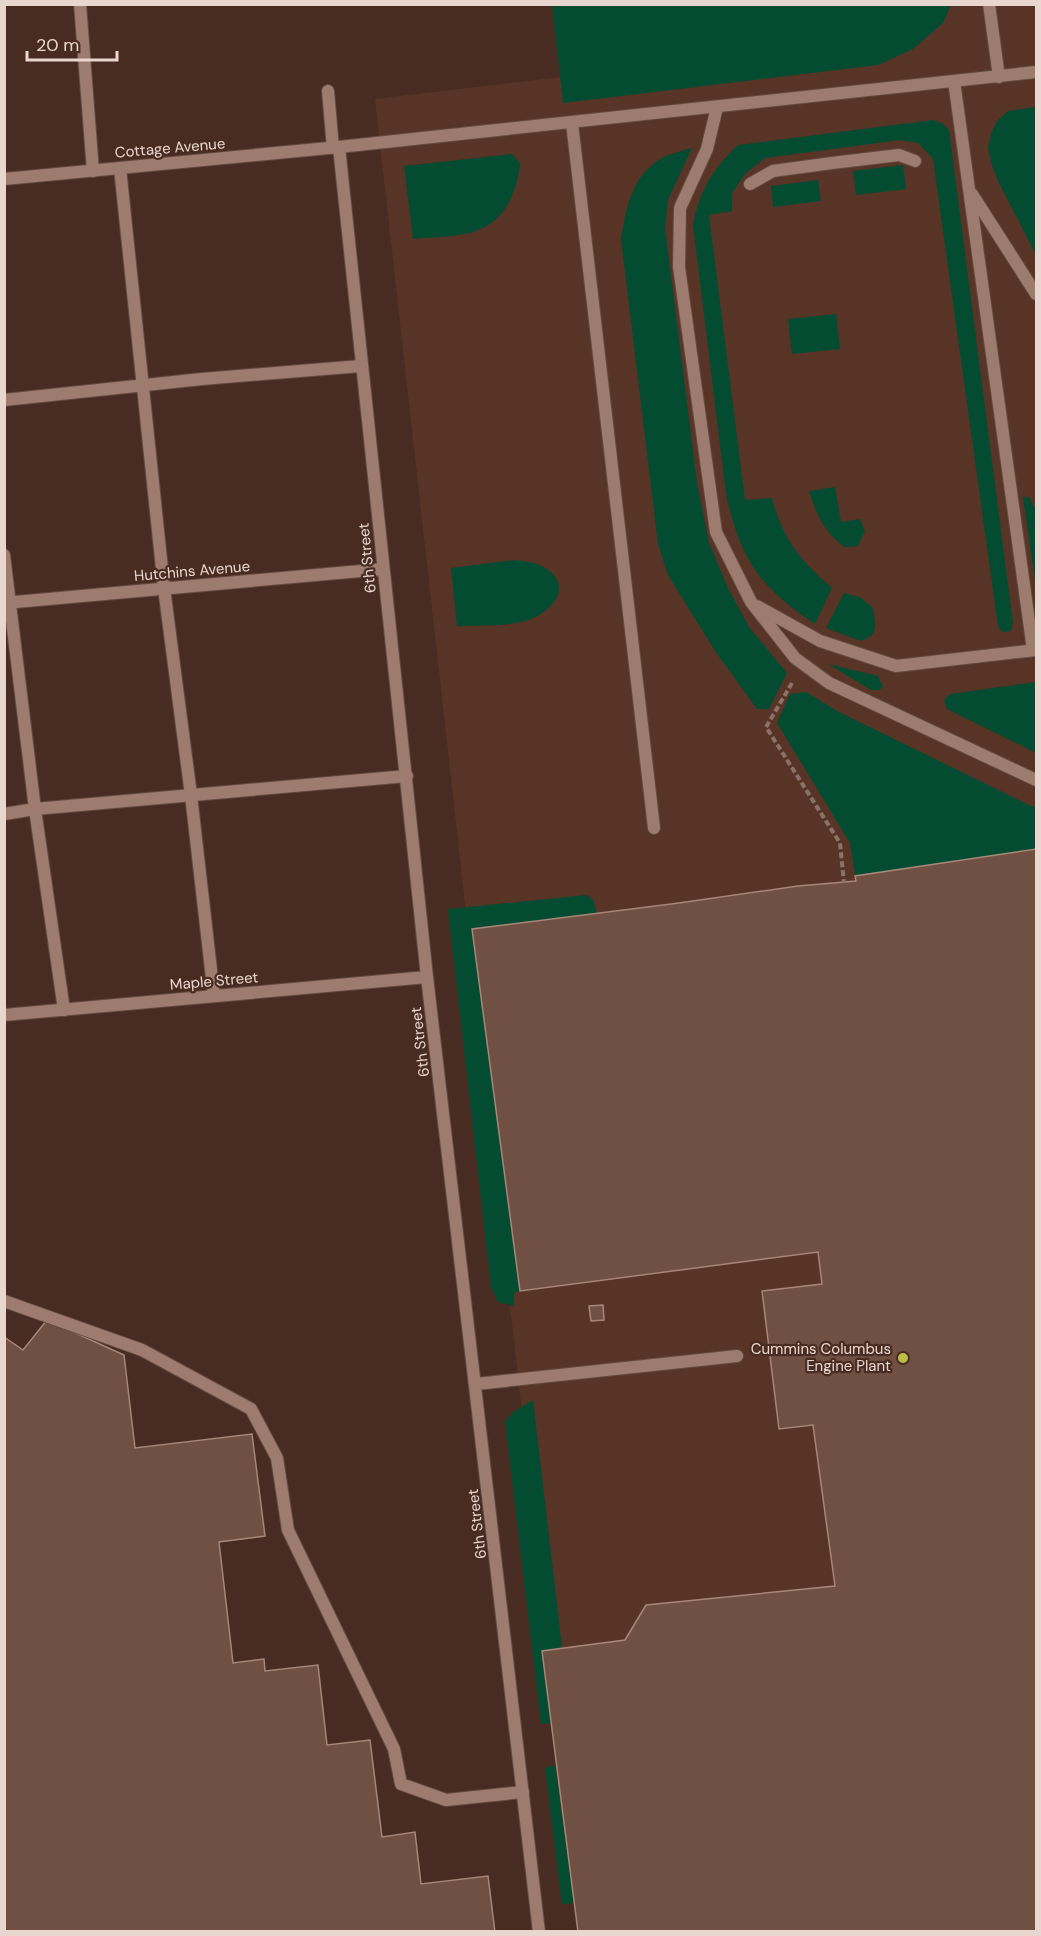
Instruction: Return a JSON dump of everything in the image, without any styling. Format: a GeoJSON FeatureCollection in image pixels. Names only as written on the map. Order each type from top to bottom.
{"type":"FeatureCollection","features":[{"type":"Feature","properties":{"kind":"street"},"geometry":{"type":"LineString","coordinates":[[80,4],[93,171]]}},
{"type":"Feature","properties":{"kind":"street"},"geometry":{"type":"LineString","coordinates":[[989,4],[999,77]]}},
{"type":"Feature","properties":{"kind":"street","name":"Cottage Avenue"},"geometry":{"type":"LineString","coordinates":[[4,179],[336,148],[1036,72]]}},
{"type":"Feature","properties":{"kind":"street"},"geometry":{"type":"LineString","coordinates":[[751,602],[820,641],[896,666],[1035,650],[954,81]]}},
{"type":"Feature","properties":{"kind":"street","name":"6th Street"},"geometry":{"type":"LineString","coordinates":[[328,91],[361,366],[427,977],[539,1932]]}},
{"type":"Feature","properties":{"kind":"street"},"geometry":{"type":"LineString","coordinates":[[717,107],[707,149],[680,208],[679,267],[716,532],[751,602],[795,658],[829,683],[1036,780]]}},
{"type":"Feature","properties":{"kind":"street"},"geometry":{"type":"LineString","coordinates":[[572,123],[654,828]]}},
{"type":"Feature","properties":{"kind":"street"},"geometry":{"type":"LineString","coordinates":[[750,184],[773,171],[899,155],[915,161]]}},
{"type":"Feature","properties":{"kind":"street"},"geometry":{"type":"LineString","coordinates":[[120,168],[164,588],[214,996]]}},
{"type":"Feature","properties":{"kind":"street"},"geometry":{"type":"LineString","coordinates":[[969,189],[1036,294]]}},
{"type":"Feature","properties":{"kind":"street"},"geometry":{"type":"LineString","coordinates":[[4,400],[361,366]]}},
{"type":"Feature","properties":{"kind":"street"},"geometry":{"type":"LineString","coordinates":[[4,555],[7,603],[64,1010]]}},
{"type":"Feature","properties":{"kind":"street","name":"Hutchins Avenue"},"geometry":{"type":"LineString","coordinates":[[7,603],[383,569]]}},
{"type":"Feature","properties":{"kind":"street"},"geometry":{"type":"LineString","coordinates":[[4,814],[35,809],[406,776]]}},
{"type":"Feature","properties":{"kind":"street","name":"Maple Street"},"geometry":{"type":"LineString","coordinates":[[4,1015],[427,977]]}},
{"type":"Feature","properties":{"kind":"street"},"geometry":{"type":"LineString","coordinates":[[4,1301],[142,1350],[251,1409],[277,1458],[288,1530],[394,1749],[401,1784],[447,1800],[523,1792]]}},
{"type":"Feature","properties":{"kind":"street"},"geometry":{"type":"LineString","coordinates":[[476,1384],[736,1356]]}},
{"type":"Feature","properties":{"kind":"path"},"geometry":{"type":"LineString","coordinates":[[792,682],[766,727],[840,843],[844,883]]}},
{"type":"Feature","properties":{"kind":"shaded area"},"geometry":{"type":"Polygon","coordinates":[[[557,5],[1036,5],[1036,1931],[580,1931],[375,99],[562,77],[557,5]]]}},
{"type":"Feature","properties":{"kind":"green space"},"geometry":{"type":"Polygon","coordinates":[[[552,5],[951,5],[943,23],[913,49],[878,65],[563,103],[552,5]]]}},
{"type":"Feature","properties":{"kind":"green space"},"geometry":{"type":"Polygon","coordinates":[[[1036,107],[1036,255],[998,181],[988,147],[997,121],[1008,111],[1036,107]]]}},
{"type":"Feature","properties":{"kind":"green space"},"geometry":{"type":"Polygon","coordinates":[[[933,120],[943,124],[949,130],[1013,623],[1011,631],[1002,632],[998,626],[933,159],[918,143],[900,140],[765,158],[745,174],[732,193],[732,211],[709,215],[745,500],[772,498],[787,538],[811,568],[832,588],[815,624],[780,598],[755,570],[738,537],[732,517],[726,494],[693,225],[696,212],[708,181],[738,145],[933,120]]]}},
{"type":"Feature","properties":{"kind":"green space"},"geometry":{"type":"Polygon","coordinates":[[[692,148],[668,200],[665,228],[697,483],[709,543],[727,586],[749,627],[787,673],[769,709],[757,709],[715,651],[668,575],[658,544],[621,239],[632,192],[644,173],[664,157],[692,148]]]}},
{"type":"Feature","properties":{"kind":"green space"},"geometry":{"type":"Polygon","coordinates":[[[512,154],[520,163],[516,185],[507,205],[493,221],[466,234],[413,239],[404,166],[512,154]]]}},
{"type":"Feature","properties":{"kind":"green space"},"geometry":{"type":"Polygon","coordinates":[[[903,165],[906,189],[856,195],[853,171],[903,165]]]}},
{"type":"Feature","properties":{"kind":"green space"},"geometry":{"type":"Polygon","coordinates":[[[818,180],[821,201],[773,207],[771,186],[818,180]]]}},
{"type":"Feature","properties":{"kind":"green space"},"geometry":{"type":"Polygon","coordinates":[[[836,314],[840,349],[792,354],[788,319],[836,314]]]}},
{"type":"Feature","properties":{"kind":"green space"},"geometry":{"type":"Polygon","coordinates":[[[835,487],[841,522],[860,519],[865,531],[858,546],[844,547],[818,516],[809,491],[835,487]]]}},
{"type":"Feature","properties":{"kind":"green space"},"geometry":{"type":"Polygon","coordinates":[[[1023,497],[1029,497],[1036,510],[1036,588],[1023,497]]]}},
{"type":"Feature","properties":{"kind":"green space"},"geometry":{"type":"Polygon","coordinates":[[[514,560],[538,564],[553,575],[558,582],[557,596],[547,610],[523,622],[457,626],[451,568],[514,560]]]}},
{"type":"Feature","properties":{"kind":"green space"},"geometry":{"type":"Polygon","coordinates":[[[844,593],[861,598],[873,608],[874,632],[861,641],[826,628],[844,593]]]}},
{"type":"Feature","properties":{"kind":"green space"},"geometry":{"type":"Polygon","coordinates":[[[828,664],[878,676],[883,687],[879,690],[871,690],[828,664]]]}},
{"type":"Feature","properties":{"kind":"green space"},"geometry":{"type":"Polygon","coordinates":[[[1036,682],[1036,753],[947,709],[944,700],[950,694],[1036,682]]]}},
{"type":"Feature","properties":{"kind":"green space"},"geometry":{"type":"Polygon","coordinates":[[[806,692],[839,712],[1031,806],[1036,806],[1036,849],[855,876],[850,843],[777,723],[790,694],[806,692]]]}},
{"type":"Feature","properties":{"kind":"green space"},"geometry":{"type":"Polygon","coordinates":[[[587,895],[593,900],[597,913],[472,929],[520,1291],[514,1293],[514,1306],[498,1302],[491,1287],[448,909],[587,895]]]}},
{"type":"Feature","properties":{"kind":"green space"},"geometry":{"type":"Polygon","coordinates":[[[533,1400],[562,1647],[542,1651],[551,1723],[541,1724],[505,1421],[513,1412],[533,1400]]]}},
{"type":"Feature","properties":{"kind":"green space"},"geometry":{"type":"Polygon","coordinates":[[[555,1765],[574,1903],[562,1904],[545,1768],[555,1765]]]}},
{"type":"Feature","properties":{"kind":"building","name":"Cummins Columbus Engine Plant"},"geometry":{"type":"Polygon","coordinates":[[[1036,849],[1036,1932],[578,1932],[542,1651],[625,1640],[646,1605],[835,1586],[813,1425],[779,1429],[762,1291],[822,1284],[818,1252],[520,1291],[472,929],[798,886],[856,881],[855,876],[1036,849]]]}},
{"type":"Feature","properties":{"kind":"building"},"geometry":{"type":"Polygon","coordinates":[[[603,1305],[604,1320],[591,1321],[589,1306],[603,1305]]]}},
{"type":"Feature","properties":{"kind":"building"},"geometry":{"type":"Polygon","coordinates":[[[47,1320],[124,1355],[135,1448],[252,1434],[265,1536],[219,1542],[233,1663],[264,1659],[265,1671],[318,1665],[327,1745],[370,1740],[382,1837],[415,1832],[421,1884],[488,1876],[495,1932],[4,1932],[4,1337],[23,1350],[47,1320]]]}},
{"type":"Feature","properties":{"kind":"place","name":"Cummins Columbus Engine Plant"},"geometry":{"type":"Point","coordinates":[903,1358]}}]}
